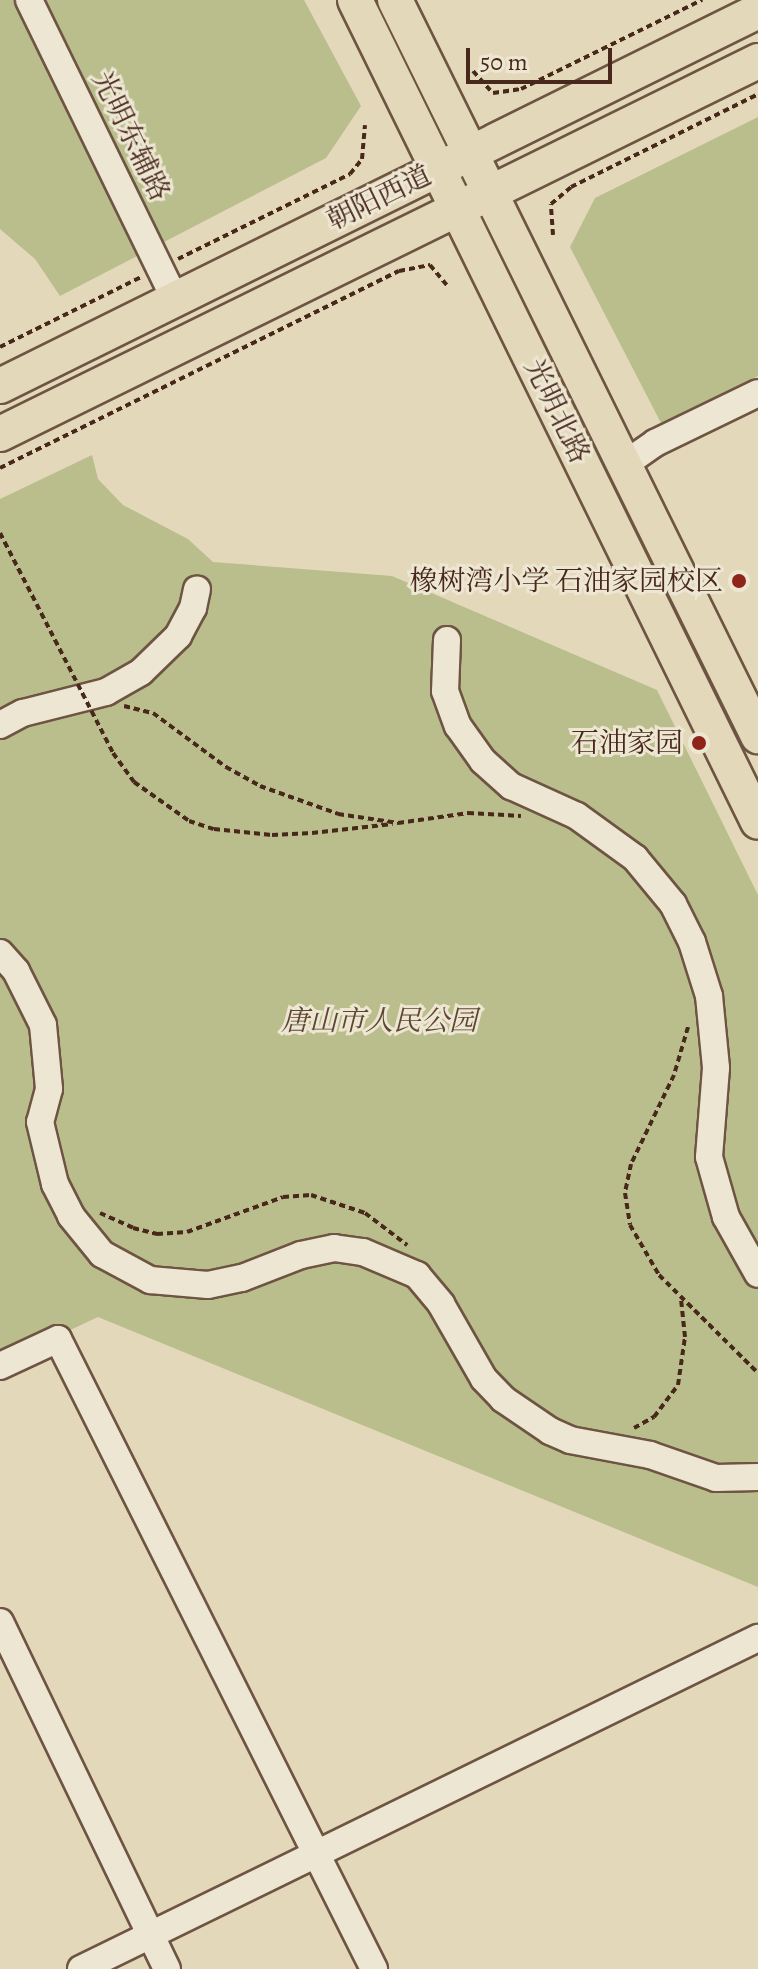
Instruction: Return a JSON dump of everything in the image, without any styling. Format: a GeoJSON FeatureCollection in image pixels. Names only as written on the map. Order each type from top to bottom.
{"type":"FeatureCollection","features":[{"type":"Feature","properties":{"kind":"main road","name":"光明北路"},"geometry":{"type":"LineString","coordinates":[[355,0],[758,822]]}},
{"type":"Feature","properties":{"kind":"main road","name":"光明北路"},"geometry":{"type":"LineString","coordinates":[[395,0],[758,736]]}},
{"type":"Feature","properties":{"kind":"main road","name":"朝阳西道"},"geometry":{"type":"LineString","coordinates":[[0,386],[758,11]]}},
{"type":"Feature","properties":{"kind":"main road","name":"朝阳西道"},"geometry":{"type":"LineString","coordinates":[[0,434],[758,61]]}},
{"type":"Feature","properties":{"kind":"street","name":"光明东辅路"},"geometry":{"type":"LineString","coordinates":[[29,0],[175,300]]}},
{"type":"Feature","properties":{"kind":"street"},"geometry":{"type":"LineString","coordinates":[[625,464],[655,443],[758,393]]}},
{"type":"Feature","properties":{"kind":"street"},"geometry":{"type":"LineString","coordinates":[[625,464],[663,459],[758,412]]}},
{"type":"Feature","properties":{"kind":"street"},"geometry":{"type":"LineString","coordinates":[[0,725],[23,713],[106,692],[141,672],[178,636],[193,608],[197,589]]}},
{"type":"Feature","properties":{"kind":"street"},"geometry":{"type":"LineString","coordinates":[[447,640],[445,691],[458,726],[483,761],[511,786],[577,816],[635,858],[673,904],[692,942],[709,996],[716,1068],[709,1157],[726,1217],[758,1274]]}},
{"type":"Feature","properties":{"kind":"street"},"geometry":{"type":"LineString","coordinates":[[0,953],[22,981],[43,1025],[49,1089],[40,1122],[55,1184],[79,1228],[102,1254],[150,1280],[208,1285],[242,1278],[323,1250],[363,1252],[417,1275],[441,1304],[484,1379],[503,1399],[550,1431],[570,1440],[650,1455],[716,1478],[758,1477]]}},
{"type":"Feature","properties":{"kind":"street"},"geometry":{"type":"LineString","coordinates":[[0,1366],[58,1339],[374,1969]]}},
{"type":"Feature","properties":{"kind":"street"},"geometry":{"type":"LineString","coordinates":[[0,1622],[167,1969]]}},
{"type":"Feature","properties":{"kind":"street"},"geometry":{"type":"LineString","coordinates":[[81,1969],[758,1638]]}},
{"type":"Feature","properties":{"kind":"path"},"geometry":{"type":"LineString","coordinates":[[473,71],[493,93],[521,89],[702,0]]}},
{"type":"Feature","properties":{"kind":"path"},"geometry":{"type":"LineString","coordinates":[[553,235],[551,204],[571,187],[758,94]]}},
{"type":"Feature","properties":{"kind":"path"},"geometry":{"type":"LineString","coordinates":[[350,174],[362,159],[365,125]]}},
{"type":"Feature","properties":{"kind":"path"},"geometry":{"type":"LineString","coordinates":[[0,468],[399,271],[430,265],[447,285]]}},
{"type":"Feature","properties":{"kind":"path"},"geometry":{"type":"LineString","coordinates":[[0,533],[113,753],[134,782],[189,821],[214,829],[272,835],[312,833],[468,813],[526,817]]}},
{"type":"Feature","properties":{"kind":"path"},"geometry":{"type":"LineString","coordinates":[[112,704],[153,713],[226,767],[299,803],[338,814],[398,823]]}},
{"type":"Feature","properties":{"kind":"path"},"geometry":{"type":"LineString","coordinates":[[81,707],[96,705]]}},
{"type":"Feature","properties":{"kind":"path"},"geometry":{"type":"LineString","coordinates":[[688,1023],[674,1075],[631,1164],[625,1193],[630,1225],[659,1275],[758,1373]]}},
{"type":"Feature","properties":{"kind":"green space"},"geometry":{"type":"Polygon","coordinates":[[[0,0],[304,0],[361,106],[326,158],[60,296],[35,259],[0,229],[0,0]]]}},
{"type":"Feature","properties":{"kind":"green space"},"geometry":{"type":"Polygon","coordinates":[[[758,117],[758,376],[661,423],[570,247],[595,198],[758,117]]]}},
{"type":"Feature","properties":{"kind":"green space","name":"唐山市人民公园"},"geometry":{"type":"Polygon","coordinates":[[[92,455],[98,479],[123,505],[188,539],[213,562],[392,576],[657,690],[758,895],[758,1587],[98,1317],[0,1363],[0,499],[92,455]]]}},
{"type":"Feature","properties":{"kind":"place","name":"橡树湾小学 石油家园校区"},"geometry":{"type":"Point","coordinates":[739,581]}},
{"type":"Feature","properties":{"kind":"place","name":"石油家园"},"geometry":{"type":"Point","coordinates":[699,743]}}]}
